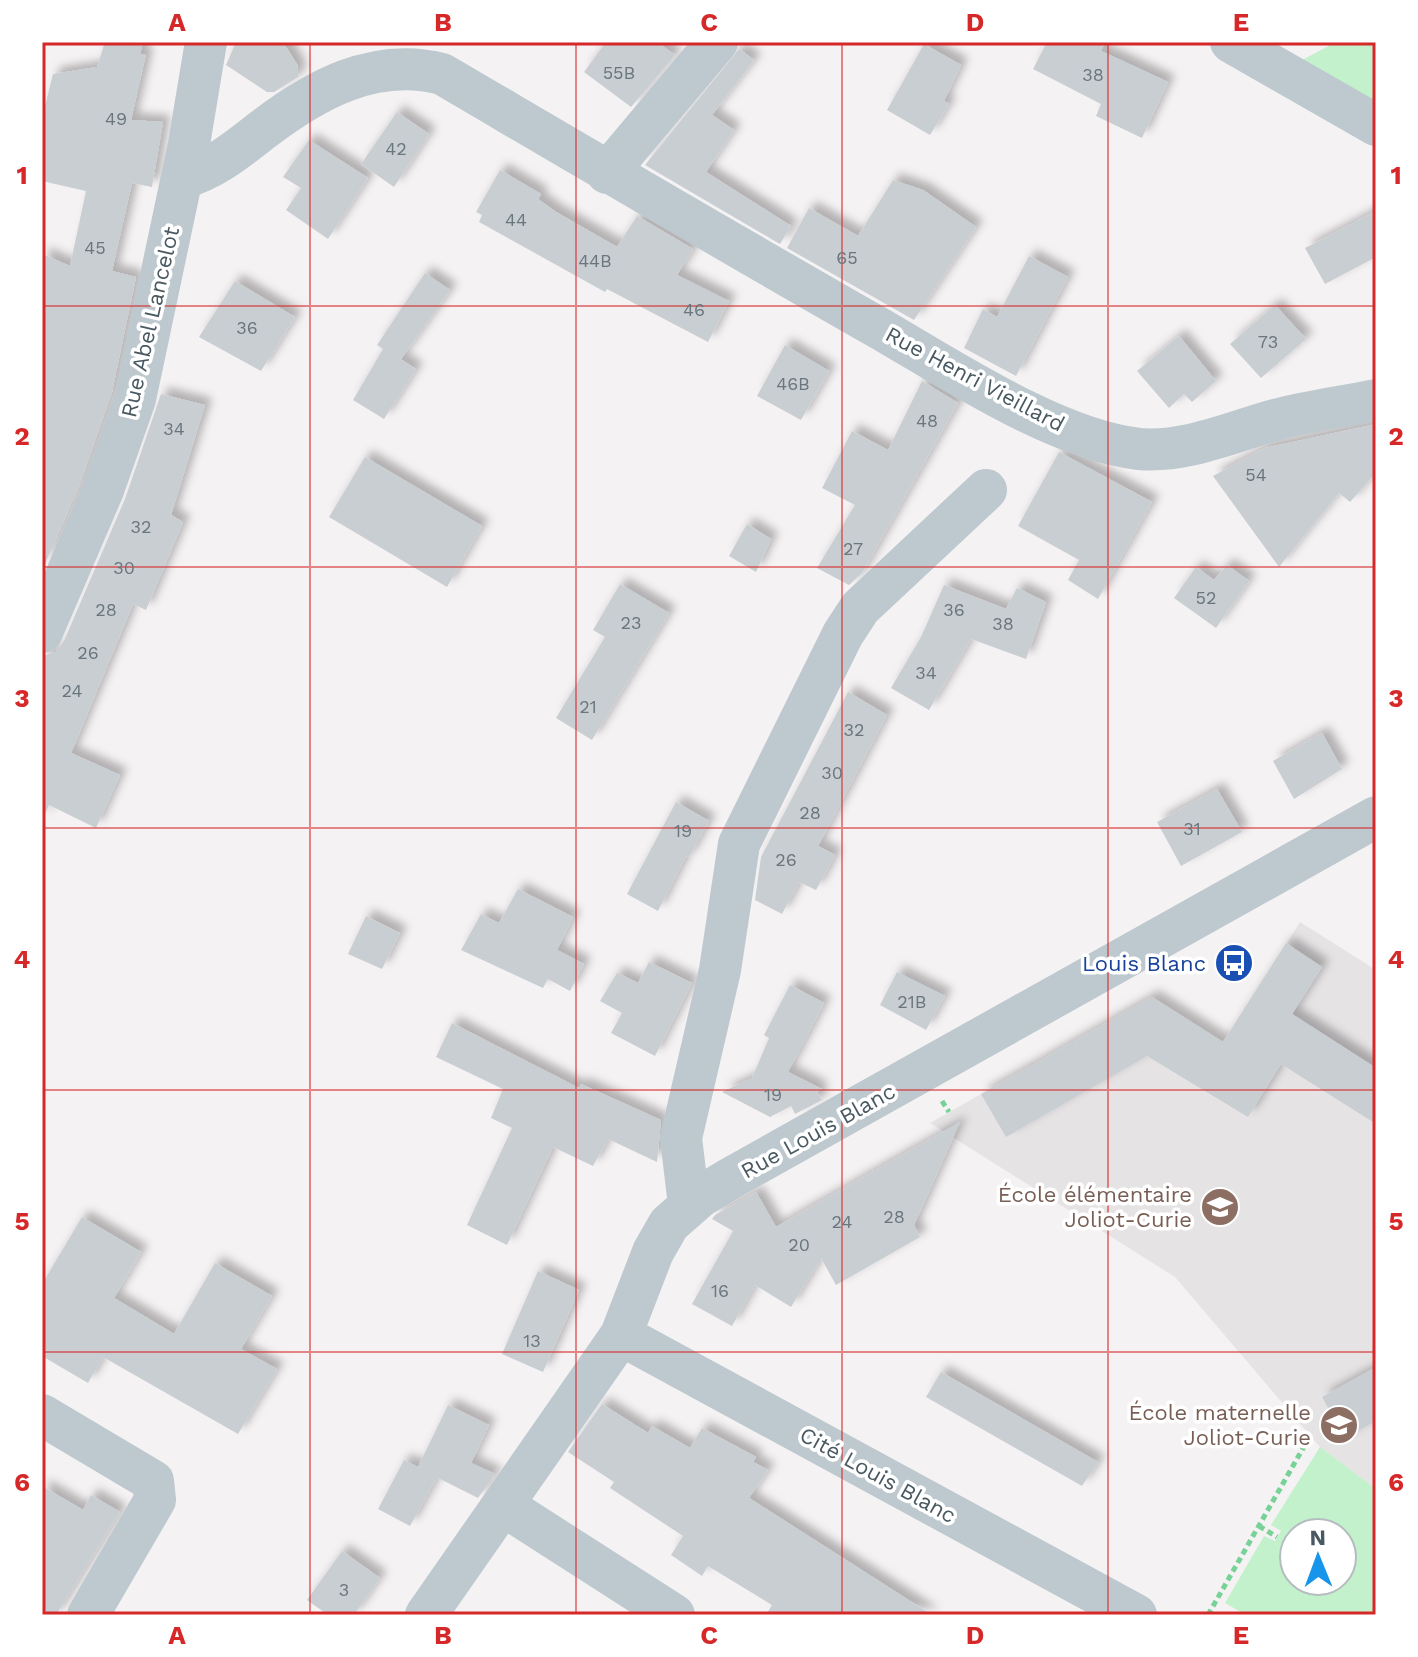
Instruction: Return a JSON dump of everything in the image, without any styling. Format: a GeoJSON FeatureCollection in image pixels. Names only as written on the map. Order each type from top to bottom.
{"type":"FeatureCollection","features":[{"type":"Feature","properties":{"kind":"street","name":"Rue Abel Lancelot"},"geometry":{"type":"LineString","coordinates":[[42,632],[103,490],[135,399],[182,178],[206,42]]}},
{"type":"Feature","properties":{"kind":"street"},"geometry":{"type":"LineString","coordinates":[[607,173],[717,42]]}},
{"type":"Feature","properties":{"kind":"street"},"geometry":{"type":"LineString","coordinates":[[1231,42],[1376,125]]}},
{"type":"Feature","properties":{"kind":"street","name":"Rue Henri Vieillard"},"geometry":{"type":"LineString","coordinates":[[182,178],[214,165],[278,118],[332,85],[367,74],[418,70],[442,74],[607,173],[949,368],[1038,415],[1102,441],[1139,449],[1172,448],[1278,420],[1376,400]]}},
{"type":"Feature","properties":{"kind":"street"},"geometry":{"type":"LineString","coordinates":[[689,1205],[681,1138],[720,970],[739,844],[843,634],[860,608],[986,490]]}},
{"type":"Feature","properties":{"kind":"street","name":"Rue Louis Blanc"},"geometry":{"type":"LineString","coordinates":[[426,1615],[621,1335],[661,1237],[689,1205],[731,1178],[1376,817]]}},
{"type":"Feature","properties":{"kind":"street","name":"Cité Louis Blanc"},"geometry":{"type":"LineString","coordinates":[[621,1335],[1136,1615]]}},
{"type":"Feature","properties":{"kind":"street"},"geometry":{"type":"LineString","coordinates":[[42,1415],[153,1481],[155,1500],[88,1615]]}},
{"type":"Feature","properties":{"kind":"street"},"geometry":{"type":"LineString","coordinates":[[504,1506],[674,1615]]}},
{"type":"Feature","properties":{"kind":"path"},"geometry":{"type":"LineString","coordinates":[[1208,1615],[1310,1436]]}},
{"type":"Feature","properties":{"kind":"path"},"geometry":{"type":"LineString","coordinates":[[1259,1526],[1277,1537]]}},
{"type":"Feature","properties":{"kind":"shaded area","name":"École élémentaire Joliot-Curie"},"geometry":{"type":"Polygon","coordinates":[[[1300,922],[1376,970],[1376,1489],[1320,1447],[1175,1277],[930,1123],[1152,997],[1225,1043],[1300,922]]]}},
{"type":"Feature","properties":{"kind":"green space"},"geometry":{"type":"Polygon","coordinates":[[[1336,42],[1376,42],[1376,108],[1302,60],[1336,42]]]}},
{"type":"Feature","properties":{"kind":"green space"},"geometry":{"type":"Polygon","coordinates":[[[1320,1447],[1376,1489],[1376,1615],[1246,1615],[1225,1603],[1264,1536],[1275,1541],[1278,1536],[1278,1597],[1358,1597],[1358,1517],[1278,1517],[1278,1529],[1271,1525],[1320,1447]]]}},
{"type":"Feature","properties":{"kind":"building"},"geometry":{"type":"Polygon","coordinates":[[[105,42],[143,42],[140,54],[146,54],[131,120],[163,122],[152,187],[132,183],[112,271],[136,277],[112,392],[81,481],[42,571],[42,254],[70,266],[86,191],[42,181],[42,118],[53,74],[97,67],[105,42]]]}},
{"type":"Feature","properties":{"kind":"building"},"geometry":{"type":"Polygon","coordinates":[[[236,42],[283,42],[298,66],[298,77],[274,92],[267,92],[226,65],[236,42]]]}},
{"type":"Feature","properties":{"kind":"building"},"geometry":{"type":"Polygon","coordinates":[[[606,42],[657,42],[675,55],[631,107],[584,72],[606,42]]]}},
{"type":"Feature","properties":{"kind":"building"},"geometry":{"type":"Polygon","coordinates":[[[1047,42],[1105,42],[1101,51],[1168,82],[1142,138],[1096,116],[1101,104],[1033,69],[1047,42]]]}},
{"type":"Feature","properties":{"kind":"building"},"geometry":{"type":"Polygon","coordinates":[[[924,44],[961,65],[944,101],[949,104],[930,135],[887,110],[924,44]]]}},
{"type":"Feature","properties":{"kind":"building"},"geometry":{"type":"Polygon","coordinates":[[[739,49],[754,60],[712,115],[734,130],[706,172],[791,226],[780,244],[645,165],[739,49]]]}},
{"type":"Feature","properties":{"kind":"building"},"geometry":{"type":"Polygon","coordinates":[[[397,112],[429,134],[394,187],[361,164],[397,112]]]}},
{"type":"Feature","properties":{"kind":"building"},"geometry":{"type":"Polygon","coordinates":[[[309,140],[368,178],[328,239],[286,210],[301,188],[283,177],[309,140]]]}},
{"type":"Feature","properties":{"kind":"building"},"geometry":{"type":"Polygon","coordinates":[[[500,170],[541,194],[538,199],[556,212],[617,247],[637,216],[693,249],[677,275],[729,301],[708,342],[607,289],[605,292],[479,222],[482,215],[476,212],[500,170]]]}},
{"type":"Feature","properties":{"kind":"building"},"geometry":{"type":"Polygon","coordinates":[[[893,180],[923,190],[976,227],[914,320],[787,248],[809,208],[858,236],[893,180]]]}},
{"type":"Feature","properties":{"kind":"building"},"geometry":{"type":"Polygon","coordinates":[[[1376,211],[1376,257],[1325,284],[1305,248],[1376,211]]]}},
{"type":"Feature","properties":{"kind":"building"},"geometry":{"type":"Polygon","coordinates":[[[1029,256],[1068,277],[1016,376],[964,348],[983,309],[997,317],[1029,256]]]}},
{"type":"Feature","properties":{"kind":"building"},"geometry":{"type":"Polygon","coordinates":[[[425,273],[450,290],[401,359],[391,353],[416,369],[384,419],[353,400],[383,349],[377,345],[425,273]]]}},
{"type":"Feature","properties":{"kind":"building"},"geometry":{"type":"Polygon","coordinates":[[[235,281],[295,317],[261,371],[199,337],[235,281]]]}},
{"type":"Feature","properties":{"kind":"building"},"geometry":{"type":"Polygon","coordinates":[[[1275,305],[1306,339],[1261,378],[1230,344],[1275,305]]]}},
{"type":"Feature","properties":{"kind":"building"},"geometry":{"type":"Polygon","coordinates":[[[1179,336],[1216,381],[1192,402],[1184,394],[1169,408],[1137,371],[1179,336]]]}},
{"type":"Feature","properties":{"kind":"building"},"geometry":{"type":"Polygon","coordinates":[[[785,345],[829,371],[801,420],[757,396],[785,345]]]}},
{"type":"Feature","properties":{"kind":"building"},"geometry":{"type":"Polygon","coordinates":[[[922,381],[958,403],[862,573],[849,585],[817,568],[855,505],[822,488],[852,431],[888,450],[922,381]]]}},
{"type":"Feature","properties":{"kind":"building"},"geometry":{"type":"Polygon","coordinates":[[[161,394],[205,405],[171,515],[183,522],[146,610],[133,604],[71,753],[120,775],[96,828],[49,805],[42,821],[42,656],[56,652],[64,641],[125,499],[161,394]]]}},
{"type":"Feature","properties":{"kind":"building"},"geometry":{"type":"Polygon","coordinates":[[[1376,424],[1376,473],[1350,502],[1339,493],[1279,567],[1213,476],[1265,448],[1376,424]]]}},
{"type":"Feature","properties":{"kind":"building"},"geometry":{"type":"Polygon","coordinates":[[[1059,452],[1152,502],[1098,599],[1068,580],[1079,560],[1018,526],[1059,452]]]}},
{"type":"Feature","properties":{"kind":"building"},"geometry":{"type":"Polygon","coordinates":[[[365,457],[482,526],[447,587],[329,517],[365,457]]]}},
{"type":"Feature","properties":{"kind":"building"},"geometry":{"type":"Polygon","coordinates":[[[747,524],[771,539],[756,572],[729,556],[747,524]]]}},
{"type":"Feature","properties":{"kind":"building"},"geometry":{"type":"Polygon","coordinates":[[[1227,565],[1249,581],[1216,628],[1174,598],[1196,567],[1214,580],[1227,565]]]}},
{"type":"Feature","properties":{"kind":"building"},"geometry":{"type":"Polygon","coordinates":[[[620,584],[669,613],[592,740],[556,718],[605,637],[593,630],[620,584]]]}},
{"type":"Feature","properties":{"kind":"building"},"geometry":{"type":"Polygon","coordinates":[[[944,585],[1006,609],[1017,588],[1046,602],[1026,659],[971,639],[929,710],[891,688],[921,637],[944,585]]]}},
{"type":"Feature","properties":{"kind":"building"},"geometry":{"type":"Polygon","coordinates":[[[848,692],[887,715],[818,846],[835,855],[816,890],[799,882],[782,914],[755,900],[761,857],[848,692]]]}},
{"type":"Feature","properties":{"kind":"building"},"geometry":{"type":"Polygon","coordinates":[[[1322,733],[1342,769],[1294,799],[1273,761],[1322,733]]]}},
{"type":"Feature","properties":{"kind":"building"},"geometry":{"type":"Polygon","coordinates":[[[1217,789],[1242,832],[1181,866],[1157,822],[1217,789]]]}},
{"type":"Feature","properties":{"kind":"building"},"geometry":{"type":"Polygon","coordinates":[[[676,802],[709,821],[689,857],[686,856],[658,911],[627,894],[676,802]]]}},
{"type":"Feature","properties":{"kind":"building"},"geometry":{"type":"Polygon","coordinates":[[[518,889],[573,917],[557,950],[584,964],[570,991],[548,979],[543,988],[461,950],[481,914],[499,923],[518,889]]]}},
{"type":"Feature","properties":{"kind":"building"},"geometry":{"type":"Polygon","coordinates":[[[366,916],[400,933],[382,969],[348,954],[366,916]]]}},
{"type":"Feature","properties":{"kind":"building"},"geometry":{"type":"Polygon","coordinates":[[[1286,943],[1322,967],[1292,1014],[1376,1068],[1376,1124],[1281,1064],[1248,1117],[1147,1056],[1006,1137],[981,1094],[1152,997],[1223,1042],[1286,943]]]}},
{"type":"Feature","properties":{"kind":"building"},"geometry":{"type":"Polygon","coordinates":[[[649,962],[692,983],[655,1056],[611,1033],[622,1013],[600,1001],[617,973],[638,983],[649,962]]]}},
{"type":"Feature","properties":{"kind":"building"},"geometry":{"type":"Polygon","coordinates":[[[897,972],[945,996],[926,1030],[880,1005],[897,972]]]}},
{"type":"Feature","properties":{"kind":"building"},"geometry":{"type":"Polygon","coordinates":[[[790,985],[824,1003],[788,1072],[822,1089],[817,1092],[822,1100],[795,1114],[791,1106],[770,1117],[722,1092],[752,1078],[769,1038],[764,1035],[790,985]]]}},
{"type":"Feature","properties":{"kind":"building"},"geometry":{"type":"Polygon","coordinates":[[[452,1023],[579,1088],[581,1084],[661,1120],[657,1162],[608,1139],[593,1166],[553,1147],[507,1245],[467,1225],[512,1128],[491,1118],[503,1089],[436,1057],[452,1023]]]}},
{"type":"Feature","properties":{"kind":"building"},"geometry":{"type":"Polygon","coordinates":[[[960,1122],[914,1225],[920,1237],[836,1285],[821,1258],[791,1307],[755,1285],[732,1326],[692,1304],[733,1231],[712,1219],[715,1215],[756,1192],[776,1227],[960,1122]]]}},
{"type":"Feature","properties":{"kind":"building"},"geometry":{"type":"Polygon","coordinates":[[[82,1217],[141,1252],[114,1298],[174,1334],[215,1263],[272,1296],[241,1349],[277,1369],[238,1434],[103,1357],[88,1383],[42,1356],[42,1284],[82,1217]]]}},
{"type":"Feature","properties":{"kind":"building"},"geometry":{"type":"Polygon","coordinates":[[[538,1271],[579,1290],[543,1372],[502,1354],[538,1271]]]}},
{"type":"Feature","properties":{"kind":"building"},"geometry":{"type":"Polygon","coordinates":[[[1376,1367],[1376,1421],[1345,1438],[1322,1397],[1376,1367]]]}},
{"type":"Feature","properties":{"kind":"building"},"geometry":{"type":"Polygon","coordinates":[[[941,1372],[1098,1462],[1082,1486],[926,1397],[941,1372]]]}},
{"type":"Feature","properties":{"kind":"building"},"geometry":{"type":"Polygon","coordinates":[[[602,1404],[648,1433],[652,1426],[690,1448],[702,1428],[756,1457],[753,1462],[768,1470],[749,1498],[932,1615],[766,1615],[772,1605],[708,1566],[702,1576],[671,1555],[683,1536],[610,1488],[614,1482],[568,1452],[602,1404]]]}},
{"type":"Feature","properties":{"kind":"building"},"geometry":{"type":"Polygon","coordinates":[[[448,1405],[489,1425],[471,1463],[495,1474],[478,1498],[437,1477],[410,1526],[378,1509],[404,1460],[418,1467],[448,1405]]]}},
{"type":"Feature","properties":{"kind":"building"},"geometry":{"type":"Polygon","coordinates":[[[42,1486],[83,1510],[91,1495],[120,1512],[56,1615],[42,1615],[42,1486]]]}},
{"type":"Feature","properties":{"kind":"building"},"geometry":{"type":"Polygon","coordinates":[[[342,1551],[380,1578],[354,1615],[328,1615],[307,1600],[342,1551]]]}},
{"type":"Feature","properties":{"kind":"place","name":"Louis Blanc"},"geometry":{"type":"Point","coordinates":[1234,963]}},
{"type":"Feature","properties":{"kind":"place","name":"École élémentaire Joliot-Curie"},"geometry":{"type":"Point","coordinates":[1220,1207]}},
{"type":"Feature","properties":{"kind":"place","name":"École maternelle Joliot-Curie"},"geometry":{"type":"Point","coordinates":[1339,1425]}}]}
